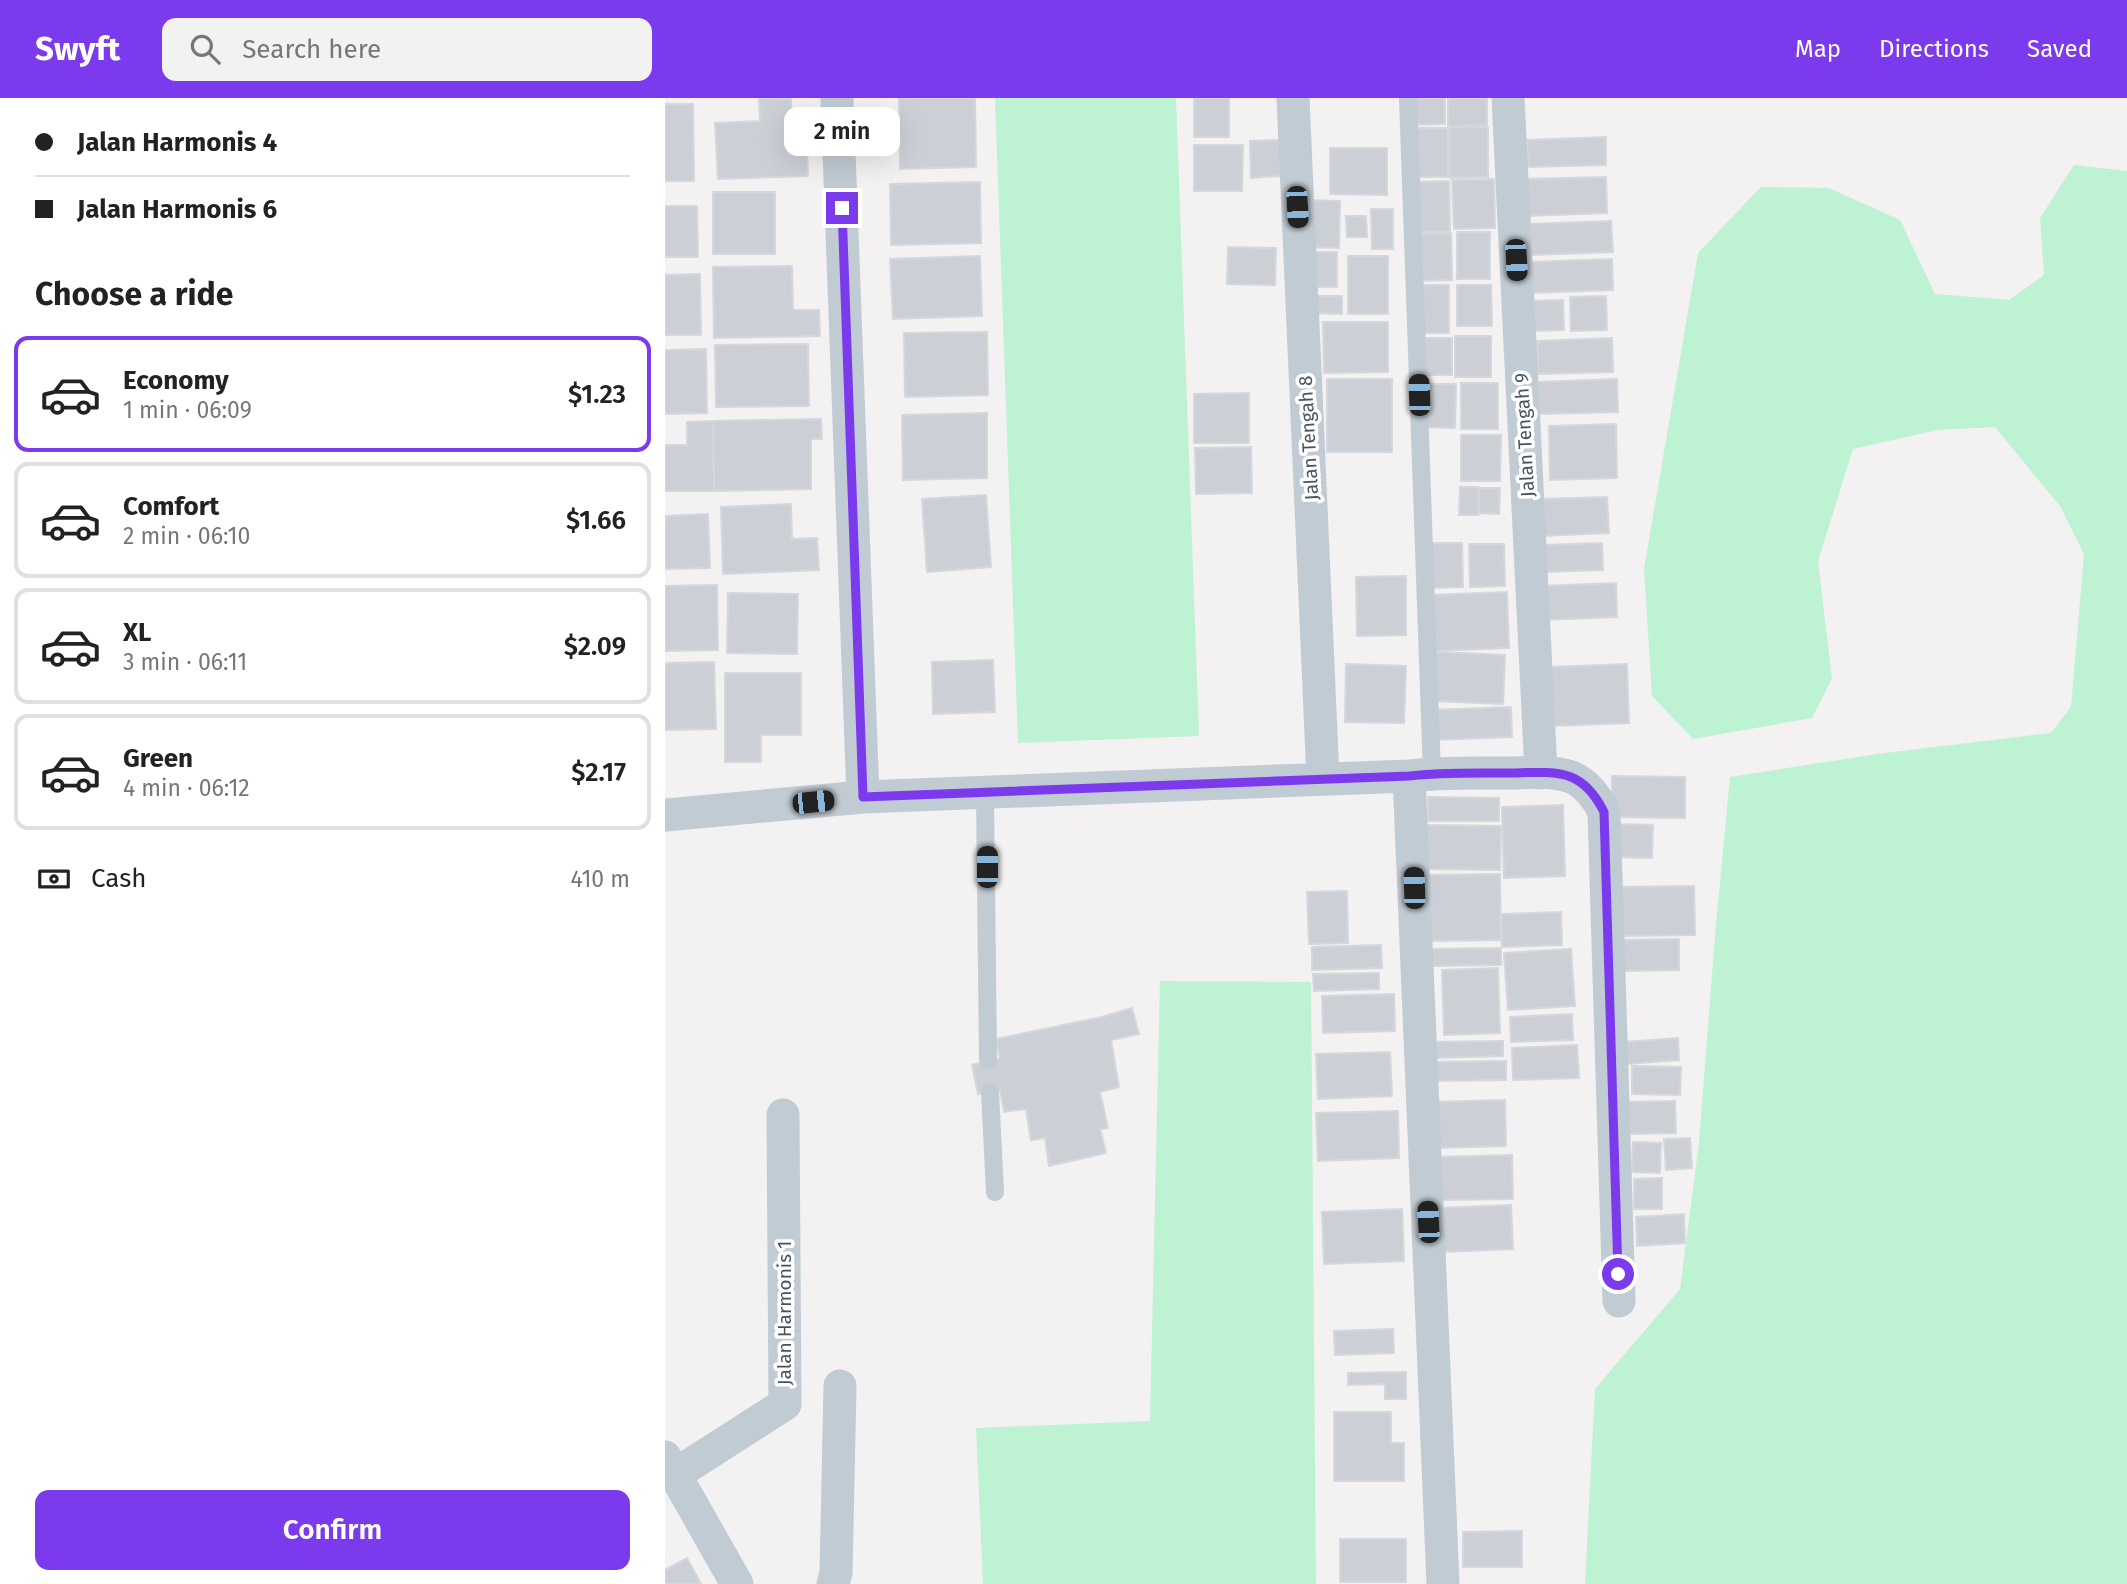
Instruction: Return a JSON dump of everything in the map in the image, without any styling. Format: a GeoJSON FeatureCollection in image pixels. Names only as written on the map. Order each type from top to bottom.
{"type":"FeatureCollection","features":[{"type":"Feature","properties":{"kind":"street"},"geometry":{"type":"LineString","coordinates":[[837,98],[863,797]]}},
{"type":"Feature","properties":{"kind":"street","name":"Jalan Tengah 8"},"geometry":{"type":"LineString","coordinates":[[1293,98],[1323,779]]}},
{"type":"Feature","properties":{"kind":"street","name":"Jalan Tengah 9"},"geometry":{"type":"LineString","coordinates":[[1508,98],[1541,773]]}},
{"type":"Feature","properties":{"kind":"street"},"geometry":{"type":"LineString","coordinates":[[665,816],[863,797],[1421,775],[1541,773],[1570,776],[1583,784],[1604,812],[1619,1301]]}},
{"type":"Feature","properties":{"kind":"street"},"geometry":{"type":"LineString","coordinates":[[1421,775],[1443,1584]]}},
{"type":"Feature","properties":{"kind":"street","name":"Jalan Harmonis 1"},"geometry":{"type":"LineString","coordinates":[[671,1477],[785,1404],[783,1115]]}},
{"type":"Feature","properties":{"kind":"street"},"geometry":{"type":"LineString","coordinates":[[833,1584],[836,1573],[839,1387]]}},
{"type":"Feature","properties":{"kind":"street"},"geometry":{"type":"LineString","coordinates":[[671,1477],[737,1584]]}},
{"type":"Feature","properties":{"kind":"lane"},"geometry":{"type":"LineString","coordinates":[[1408,98],[1421,775]]}},
{"type":"Feature","properties":{"kind":"lane"},"geometry":{"type":"LineString","coordinates":[[985,794],[988,1060]]}},
{"type":"Feature","properties":{"kind":"lane"},"geometry":{"type":"LineString","coordinates":[[990,1092],[995,1192]]}},
{"type":"Feature","properties":{"kind":"green space"},"geometry":{"type":"Polygon","coordinates":[[[995,98],[1176,98],[1199,736],[1018,743],[995,98]]]}},
{"type":"Feature","properties":{"kind":"green space"},"geometry":{"type":"Polygon","coordinates":[[[2074,165],[2127,171],[2127,1584],[1585,1584],[1595,1389],[1680,1289],[1699,1143],[1730,777],[1877,754],[2051,733],[2071,707],[2084,554],[2060,506],[1995,427],[1937,430],[1853,449],[1818,561],[1832,679],[1812,718],[1693,739],[1652,696],[1644,569],[1698,253],[1761,187],[1829,188],[1900,220],[1935,294],[2009,300],[2044,275],[2040,218],[2074,165]]]}},
{"type":"Feature","properties":{"kind":"green space"},"geometry":{"type":"Polygon","coordinates":[[[1160,981],[1311,982],[1316,1584],[983,1584],[976,1428],[1150,1421],[1160,981]]]}},
{"type":"Feature","properties":{"kind":"building"},"geometry":{"type":"Polygon","coordinates":[[[759,98],[791,98],[792,141],[807,146],[808,176],[718,179],[715,123],[760,121],[759,98]]]}},
{"type":"Feature","properties":{"kind":"building"},"geometry":{"type":"Polygon","coordinates":[[[899,98],[975,98],[976,167],[900,169],[899,98]]]}},
{"type":"Feature","properties":{"kind":"building"},"geometry":{"type":"Polygon","coordinates":[[[1194,98],[1229,98],[1229,137],[1194,137],[1194,98]]]}},
{"type":"Feature","properties":{"kind":"building"},"geometry":{"type":"Polygon","coordinates":[[[1409,98],[1445,98],[1445,124],[1409,125],[1409,98]]]}},
{"type":"Feature","properties":{"kind":"building"},"geometry":{"type":"Polygon","coordinates":[[[1448,98],[1487,98],[1487,125],[1448,126],[1448,98]]]}},
{"type":"Feature","properties":{"kind":"building"},"geometry":{"type":"Polygon","coordinates":[[[665,104],[693,104],[694,181],[665,181],[665,104]]]}},
{"type":"Feature","properties":{"kind":"building"},"geometry":{"type":"Polygon","coordinates":[[[1450,127],[1488,127],[1488,177],[1450,178],[1450,127]]]}},
{"type":"Feature","properties":{"kind":"building"},"geometry":{"type":"Polygon","coordinates":[[[1411,128],[1448,128],[1448,177],[1411,177],[1411,128]]]}},
{"type":"Feature","properties":{"kind":"building"},"geometry":{"type":"Polygon","coordinates":[[[1606,137],[1606,165],[1528,167],[1527,140],[1606,137]]]}},
{"type":"Feature","properties":{"kind":"building"},"geometry":{"type":"Polygon","coordinates":[[[1279,140],[1281,176],[1251,178],[1250,141],[1279,140]]]}},
{"type":"Feature","properties":{"kind":"building"},"geometry":{"type":"Polygon","coordinates":[[[1194,145],[1243,145],[1242,191],[1194,191],[1194,145]]]}},
{"type":"Feature","properties":{"kind":"building"},"geometry":{"type":"Polygon","coordinates":[[[1330,148],[1387,148],[1387,195],[1330,194],[1330,148]]]}},
{"type":"Feature","properties":{"kind":"building"},"geometry":{"type":"Polygon","coordinates":[[[1606,177],[1607,213],[1524,216],[1523,179],[1606,177]]]}},
{"type":"Feature","properties":{"kind":"building"},"geometry":{"type":"Polygon","coordinates":[[[1494,179],[1495,228],[1454,229],[1452,180],[1494,179]]]}},
{"type":"Feature","properties":{"kind":"building"},"geometry":{"type":"Polygon","coordinates":[[[1449,181],[1450,231],[1413,232],[1412,182],[1449,181]]]}},
{"type":"Feature","properties":{"kind":"building"},"geometry":{"type":"Polygon","coordinates":[[[980,182],[981,243],[891,245],[890,184],[980,182]]]}},
{"type":"Feature","properties":{"kind":"building"},"geometry":{"type":"Polygon","coordinates":[[[713,192],[775,192],[775,254],[713,254],[713,192]]]}},
{"type":"Feature","properties":{"kind":"building"},"geometry":{"type":"Polygon","coordinates":[[[1303,200],[1340,201],[1339,248],[1302,247],[1303,200]]]}},
{"type":"Feature","properties":{"kind":"building"},"geometry":{"type":"Polygon","coordinates":[[[665,206],[697,206],[698,257],[665,257],[665,206]]]}},
{"type":"Feature","properties":{"kind":"building"},"geometry":{"type":"Polygon","coordinates":[[[1371,209],[1393,209],[1393,249],[1372,249],[1371,209]]]}},
{"type":"Feature","properties":{"kind":"building"},"geometry":{"type":"Polygon","coordinates":[[[1346,216],[1366,216],[1367,237],[1347,237],[1346,216]]]}},
{"type":"Feature","properties":{"kind":"building"},"geometry":{"type":"Polygon","coordinates":[[[1611,221],[1613,252],[1530,255],[1529,224],[1611,221]]]}},
{"type":"Feature","properties":{"kind":"building"},"geometry":{"type":"Polygon","coordinates":[[[1457,232],[1490,232],[1490,279],[1457,279],[1457,232]]]}},
{"type":"Feature","properties":{"kind":"building"},"geometry":{"type":"Polygon","coordinates":[[[1451,233],[1452,280],[1415,281],[1414,234],[1451,233]]]}},
{"type":"Feature","properties":{"kind":"building"},"geometry":{"type":"Polygon","coordinates":[[[1228,247],[1276,248],[1275,285],[1227,284],[1228,247]]]}},
{"type":"Feature","properties":{"kind":"building"},"geometry":{"type":"Polygon","coordinates":[[[1308,252],[1337,252],[1337,287],[1308,287],[1308,252]]]}},
{"type":"Feature","properties":{"kind":"building"},"geometry":{"type":"Polygon","coordinates":[[[980,256],[982,316],[893,319],[890,259],[980,256]]]}},
{"type":"Feature","properties":{"kind":"building"},"geometry":{"type":"Polygon","coordinates":[[[1348,256],[1388,256],[1388,314],[1348,314],[1348,256]]]}},
{"type":"Feature","properties":{"kind":"building"},"geometry":{"type":"Polygon","coordinates":[[[1612,259],[1613,290],[1530,293],[1529,262],[1612,259]]]}},
{"type":"Feature","properties":{"kind":"building"},"geometry":{"type":"Polygon","coordinates":[[[792,266],[793,310],[819,310],[820,336],[714,338],[713,267],[792,266]]]}},
{"type":"Feature","properties":{"kind":"building"},"geometry":{"type":"Polygon","coordinates":[[[700,274],[701,335],[665,335],[665,275],[700,274]]]}},
{"type":"Feature","properties":{"kind":"building"},"geometry":{"type":"Polygon","coordinates":[[[1416,285],[1449,285],[1449,333],[1417,333],[1416,285]]]}},
{"type":"Feature","properties":{"kind":"building"},"geometry":{"type":"Polygon","coordinates":[[[1457,285],[1491,285],[1492,326],[1457,326],[1457,285]]]}},
{"type":"Feature","properties":{"kind":"building"},"geometry":{"type":"Polygon","coordinates":[[[1310,296],[1342,296],[1342,314],[1310,313],[1310,296]]]}},
{"type":"Feature","properties":{"kind":"building"},"geometry":{"type":"Polygon","coordinates":[[[1606,296],[1607,330],[1571,331],[1570,297],[1606,296]]]}},
{"type":"Feature","properties":{"kind":"building"},"geometry":{"type":"Polygon","coordinates":[[[1563,300],[1564,330],[1532,331],[1531,301],[1563,300]]]}},
{"type":"Feature","properties":{"kind":"building"},"geometry":{"type":"Polygon","coordinates":[[[1323,322],[1388,322],[1388,372],[1324,373],[1323,322]]]}},
{"type":"Feature","properties":{"kind":"building"},"geometry":{"type":"Polygon","coordinates":[[[987,332],[988,395],[905,397],[904,333],[987,332]]]}},
{"type":"Feature","properties":{"kind":"building"},"geometry":{"type":"Polygon","coordinates":[[[1455,336],[1491,336],[1491,377],[1455,377],[1455,336]]]}},
{"type":"Feature","properties":{"kind":"building"},"geometry":{"type":"Polygon","coordinates":[[[1419,338],[1452,338],[1452,375],[1418,375],[1419,338]]]}},
{"type":"Feature","properties":{"kind":"building"},"geometry":{"type":"Polygon","coordinates":[[[1612,338],[1613,372],[1538,374],[1537,341],[1612,338]]]}},
{"type":"Feature","properties":{"kind":"building"},"geometry":{"type":"Polygon","coordinates":[[[808,344],[809,406],[716,407],[715,345],[808,344]]]}},
{"type":"Feature","properties":{"kind":"building"},"geometry":{"type":"Polygon","coordinates":[[[706,349],[707,413],[665,414],[665,350],[706,349]]]}},
{"type":"Feature","properties":{"kind":"building"},"geometry":{"type":"Polygon","coordinates":[[[1327,379],[1392,379],[1392,452],[1327,452],[1327,379]]]}},
{"type":"Feature","properties":{"kind":"building"},"geometry":{"type":"Polygon","coordinates":[[[1617,379],[1618,412],[1539,414],[1538,382],[1617,379]]]}},
{"type":"Feature","properties":{"kind":"building"},"geometry":{"type":"Polygon","coordinates":[[[1461,383],[1498,383],[1498,429],[1461,429],[1461,383]]]}},
{"type":"Feature","properties":{"kind":"building"},"geometry":{"type":"Polygon","coordinates":[[[1420,384],[1456,384],[1455,428],[1419,427],[1420,384]]]}},
{"type":"Feature","properties":{"kind":"building"},"geometry":{"type":"Polygon","coordinates":[[[1249,393],[1249,443],[1194,443],[1194,394],[1249,393]]]}},
{"type":"Feature","properties":{"kind":"building"},"geometry":{"type":"Polygon","coordinates":[[[987,413],[987,478],[903,480],[902,415],[987,413]]]}},
{"type":"Feature","properties":{"kind":"building"},"geometry":{"type":"Polygon","coordinates":[[[821,419],[822,439],[811,439],[811,489],[714,491],[713,421],[821,419]]]}},
{"type":"Feature","properties":{"kind":"building"},"geometry":{"type":"Polygon","coordinates":[[[713,421],[714,491],[665,491],[665,445],[687,445],[687,422],[713,421]]]}},
{"type":"Feature","properties":{"kind":"building"},"geometry":{"type":"Polygon","coordinates":[[[1616,424],[1617,478],[1550,480],[1549,426],[1616,424]]]}},
{"type":"Feature","properties":{"kind":"building"},"geometry":{"type":"Polygon","coordinates":[[[1461,435],[1501,435],[1500,481],[1461,481],[1461,435]]]}},
{"type":"Feature","properties":{"kind":"building"},"geometry":{"type":"Polygon","coordinates":[[[1251,447],[1252,493],[1196,494],[1195,448],[1251,447]]]}},
{"type":"Feature","properties":{"kind":"building"},"geometry":{"type":"Polygon","coordinates":[[[1460,487],[1478,487],[1478,515],[1459,515],[1460,487]]]}},
{"type":"Feature","properties":{"kind":"building"},"geometry":{"type":"Polygon","coordinates":[[[1479,488],[1500,488],[1499,514],[1479,513],[1479,488]]]}},
{"type":"Feature","properties":{"kind":"building"},"geometry":{"type":"Polygon","coordinates":[[[986,495],[991,567],[927,572],[922,499],[986,495]]]}},
{"type":"Feature","properties":{"kind":"building"},"geometry":{"type":"Polygon","coordinates":[[[1607,497],[1609,533],[1542,536],[1540,499],[1607,497]]]}},
{"type":"Feature","properties":{"kind":"building"},"geometry":{"type":"Polygon","coordinates":[[[791,504],[792,539],[817,538],[819,570],[723,574],[721,507],[791,504]]]}},
{"type":"Feature","properties":{"kind":"building"},"geometry":{"type":"Polygon","coordinates":[[[708,514],[710,568],[665,569],[665,516],[708,514]]]}},
{"type":"Feature","properties":{"kind":"building"},"geometry":{"type":"Polygon","coordinates":[[[1426,543],[1462,543],[1463,587],[1427,588],[1426,543]]]}},
{"type":"Feature","properties":{"kind":"building"},"geometry":{"type":"Polygon","coordinates":[[[1602,543],[1603,570],[1543,572],[1542,545],[1602,543]]]}},
{"type":"Feature","properties":{"kind":"building"},"geometry":{"type":"Polygon","coordinates":[[[1469,544],[1504,544],[1505,586],[1470,587],[1469,544]]]}},
{"type":"Feature","properties":{"kind":"building"},"geometry":{"type":"Polygon","coordinates":[[[1406,576],[1406,635],[1357,636],[1356,577],[1406,576]]]}},
{"type":"Feature","properties":{"kind":"building"},"geometry":{"type":"Polygon","coordinates":[[[1616,583],[1617,617],[1544,620],[1543,586],[1616,583]]]}},
{"type":"Feature","properties":{"kind":"building"},"geometry":{"type":"Polygon","coordinates":[[[717,585],[718,650],[665,651],[665,586],[717,585]]]}},
{"type":"Feature","properties":{"kind":"building"},"geometry":{"type":"Polygon","coordinates":[[[1507,592],[1509,648],[1431,651],[1429,595],[1507,592]]]}},
{"type":"Feature","properties":{"kind":"building"},"geometry":{"type":"Polygon","coordinates":[[[728,593],[798,594],[797,654],[727,653],[728,593]]]}},
{"type":"Feature","properties":{"kind":"building"},"geometry":{"type":"Polygon","coordinates":[[[1435,652],[1505,655],[1503,704],[1433,701],[1435,652]]]}},
{"type":"Feature","properties":{"kind":"building"},"geometry":{"type":"Polygon","coordinates":[[[993,660],[995,712],[933,714],[932,662],[993,660]]]}},
{"type":"Feature","properties":{"kind":"building"},"geometry":{"type":"Polygon","coordinates":[[[714,662],[716,729],[665,730],[665,663],[714,662]]]}},
{"type":"Feature","properties":{"kind":"building"},"geometry":{"type":"Polygon","coordinates":[[[1346,664],[1406,666],[1404,723],[1345,722],[1346,664]]]}},
{"type":"Feature","properties":{"kind":"building"},"geometry":{"type":"Polygon","coordinates":[[[1627,664],[1629,723],[1552,726],[1550,667],[1627,664]]]}},
{"type":"Feature","properties":{"kind":"building"},"geometry":{"type":"Polygon","coordinates":[[[725,673],[801,673],[801,735],[761,735],[761,762],[725,762],[725,673]]]}},
{"type":"Feature","properties":{"kind":"building"},"geometry":{"type":"Polygon","coordinates":[[[1511,707],[1512,737],[1431,740],[1429,710],[1511,707]]]}},
{"type":"Feature","properties":{"kind":"building"},"geometry":{"type":"Polygon","coordinates":[[[1612,776],[1685,777],[1685,818],[1612,817],[1612,776]]]}},
{"type":"Feature","properties":{"kind":"building"},"geometry":{"type":"Polygon","coordinates":[[[1428,797],[1499,798],[1499,821],[1428,821],[1428,797]]]}},
{"type":"Feature","properties":{"kind":"building"},"geometry":{"type":"Polygon","coordinates":[[[1563,805],[1565,876],[1504,878],[1502,807],[1563,805]]]}},
{"type":"Feature","properties":{"kind":"building"},"geometry":{"type":"Polygon","coordinates":[[[1610,824],[1653,825],[1652,858],[1610,857],[1610,824]]]}},
{"type":"Feature","properties":{"kind":"building"},"geometry":{"type":"Polygon","coordinates":[[[1426,825],[1501,826],[1500,870],[1426,869],[1426,825]]]}},
{"type":"Feature","properties":{"kind":"building"},"geometry":{"type":"Polygon","coordinates":[[[1500,874],[1501,940],[1427,941],[1426,875],[1500,874]]]}},
{"type":"Feature","properties":{"kind":"building"},"geometry":{"type":"Polygon","coordinates":[[[1694,886],[1695,935],[1621,936],[1621,887],[1694,886]]]}},
{"type":"Feature","properties":{"kind":"building"},"geometry":{"type":"Polygon","coordinates":[[[1347,891],[1348,943],[1309,944],[1307,892],[1347,891]]]}},
{"type":"Feature","properties":{"kind":"building"},"geometry":{"type":"Polygon","coordinates":[[[1561,912],[1562,945],[1502,947],[1501,914],[1561,912]]]}},
{"type":"Feature","properties":{"kind":"building"},"geometry":{"type":"Polygon","coordinates":[[[1679,939],[1679,970],[1621,971],[1620,940],[1679,939]]]}},
{"type":"Feature","properties":{"kind":"building"},"geometry":{"type":"Polygon","coordinates":[[[1381,945],[1382,968],[1312,970],[1312,947],[1381,945]]]}},
{"type":"Feature","properties":{"kind":"building"},"geometry":{"type":"Polygon","coordinates":[[[1501,948],[1501,965],[1430,966],[1430,949],[1501,948]]]}},
{"type":"Feature","properties":{"kind":"building"},"geometry":{"type":"Polygon","coordinates":[[[1571,949],[1575,1006],[1508,1010],[1504,953],[1571,949]]]}},
{"type":"Feature","properties":{"kind":"building"},"geometry":{"type":"Polygon","coordinates":[[[1498,968],[1500,1033],[1444,1035],[1442,970],[1498,968]]]}},
{"type":"Feature","properties":{"kind":"building"},"geometry":{"type":"Polygon","coordinates":[[[1379,973],[1379,989],[1314,991],[1313,974],[1379,973]]]}},
{"type":"Feature","properties":{"kind":"building"},"geometry":{"type":"Polygon","coordinates":[[[1394,994],[1395,1031],[1323,1033],[1322,996],[1394,994]]]}},
{"type":"Feature","properties":{"kind":"building"},"geometry":{"type":"Polygon","coordinates":[[[1132,1008],[1139,1034],[1111,1040],[1119,1087],[1100,1092],[1108,1128],[1100,1129],[1106,1153],[1049,1166],[1045,1138],[1031,1140],[1026,1109],[1004,1112],[1000,1090],[978,1094],[972,1065],[1000,1058],[996,1039],[1102,1017],[1132,1008]]]}},
{"type":"Feature","properties":{"kind":"building"},"geometry":{"type":"Polygon","coordinates":[[[1572,1014],[1573,1040],[1511,1042],[1510,1017],[1572,1014]]]}},
{"type":"Feature","properties":{"kind":"building"},"geometry":{"type":"Polygon","coordinates":[[[1678,1038],[1679,1060],[1628,1064],[1626,1042],[1678,1038]]]}},
{"type":"Feature","properties":{"kind":"building"},"geometry":{"type":"Polygon","coordinates":[[[1503,1041],[1503,1056],[1431,1058],[1430,1042],[1503,1041]]]}},
{"type":"Feature","properties":{"kind":"building"},"geometry":{"type":"Polygon","coordinates":[[[1577,1045],[1579,1078],[1513,1080],[1512,1048],[1577,1045]]]}},
{"type":"Feature","properties":{"kind":"building"},"geometry":{"type":"Polygon","coordinates":[[[1390,1052],[1392,1096],[1318,1099],[1316,1054],[1390,1052]]]}},
{"type":"Feature","properties":{"kind":"building"},"geometry":{"type":"Polygon","coordinates":[[[1506,1061],[1506,1080],[1435,1081],[1435,1062],[1506,1061]]]}},
{"type":"Feature","properties":{"kind":"building"},"geometry":{"type":"Polygon","coordinates":[[[1632,1066],[1681,1067],[1680,1095],[1632,1094],[1632,1066]]]}},
{"type":"Feature","properties":{"kind":"building"},"geometry":{"type":"Polygon","coordinates":[[[1505,1100],[1506,1146],[1433,1148],[1432,1102],[1505,1100]]]}},
{"type":"Feature","properties":{"kind":"building"},"geometry":{"type":"Polygon","coordinates":[[[1675,1101],[1676,1133],[1628,1134],[1627,1102],[1675,1101]]]}},
{"type":"Feature","properties":{"kind":"building"},"geometry":{"type":"Polygon","coordinates":[[[1398,1111],[1399,1158],[1318,1161],[1316,1113],[1398,1111]]]}},
{"type":"Feature","properties":{"kind":"building"},"geometry":{"type":"Polygon","coordinates":[[[1690,1138],[1692,1168],[1666,1170],[1664,1139],[1690,1138]]]}},
{"type":"Feature","properties":{"kind":"building"},"geometry":{"type":"Polygon","coordinates":[[[1633,1142],[1661,1143],[1660,1173],[1632,1172],[1633,1142]]]}},
{"type":"Feature","properties":{"kind":"building"},"geometry":{"type":"Polygon","coordinates":[[[1512,1155],[1513,1199],[1439,1200],[1438,1157],[1512,1155]]]}},
{"type":"Feature","properties":{"kind":"building"},"geometry":{"type":"Polygon","coordinates":[[[1662,1178],[1662,1209],[1634,1209],[1634,1179],[1662,1178]]]}},
{"type":"Feature","properties":{"kind":"building"},"geometry":{"type":"Polygon","coordinates":[[[1511,1205],[1513,1249],[1442,1252],[1440,1208],[1511,1205]]]}},
{"type":"Feature","properties":{"kind":"building"},"geometry":{"type":"Polygon","coordinates":[[[1402,1209],[1404,1261],[1324,1264],[1322,1212],[1402,1209]]]}},
{"type":"Feature","properties":{"kind":"building"},"geometry":{"type":"Polygon","coordinates":[[[1684,1214],[1685,1243],[1637,1246],[1636,1217],[1684,1214]]]}},
{"type":"Feature","properties":{"kind":"building"},"geometry":{"type":"Polygon","coordinates":[[[1393,1329],[1394,1353],[1335,1355],[1334,1331],[1393,1329]]]}},
{"type":"Feature","properties":{"kind":"building"},"geometry":{"type":"Polygon","coordinates":[[[1406,1372],[1406,1399],[1385,1399],[1385,1384],[1348,1385],[1348,1373],[1406,1372]]]}},
{"type":"Feature","properties":{"kind":"building"},"geometry":{"type":"Polygon","coordinates":[[[1334,1412],[1391,1412],[1391,1443],[1404,1443],[1404,1481],[1334,1481],[1334,1412]]]}},
{"type":"Feature","properties":{"kind":"building"},"geometry":{"type":"Polygon","coordinates":[[[1522,1531],[1522,1567],[1463,1567],[1463,1532],[1522,1531]]]}},
{"type":"Feature","properties":{"kind":"building"},"geometry":{"type":"Polygon","coordinates":[[[1340,1539],[1406,1539],[1406,1582],[1340,1582],[1340,1539]]]}},
{"type":"Feature","properties":{"kind":"building"},"geometry":{"type":"Polygon","coordinates":[[[687,1558],[701,1584],[665,1584],[665,1570],[687,1558]]]}},
{"type":"Feature","properties":{"kind":"route"},"geometry":{"type":"LineString","coordinates":[[842,208],[863,797],[1432,774],[1541,773],[1570,776],[1583,784],[1604,812],[1618,1274]]}}]}
